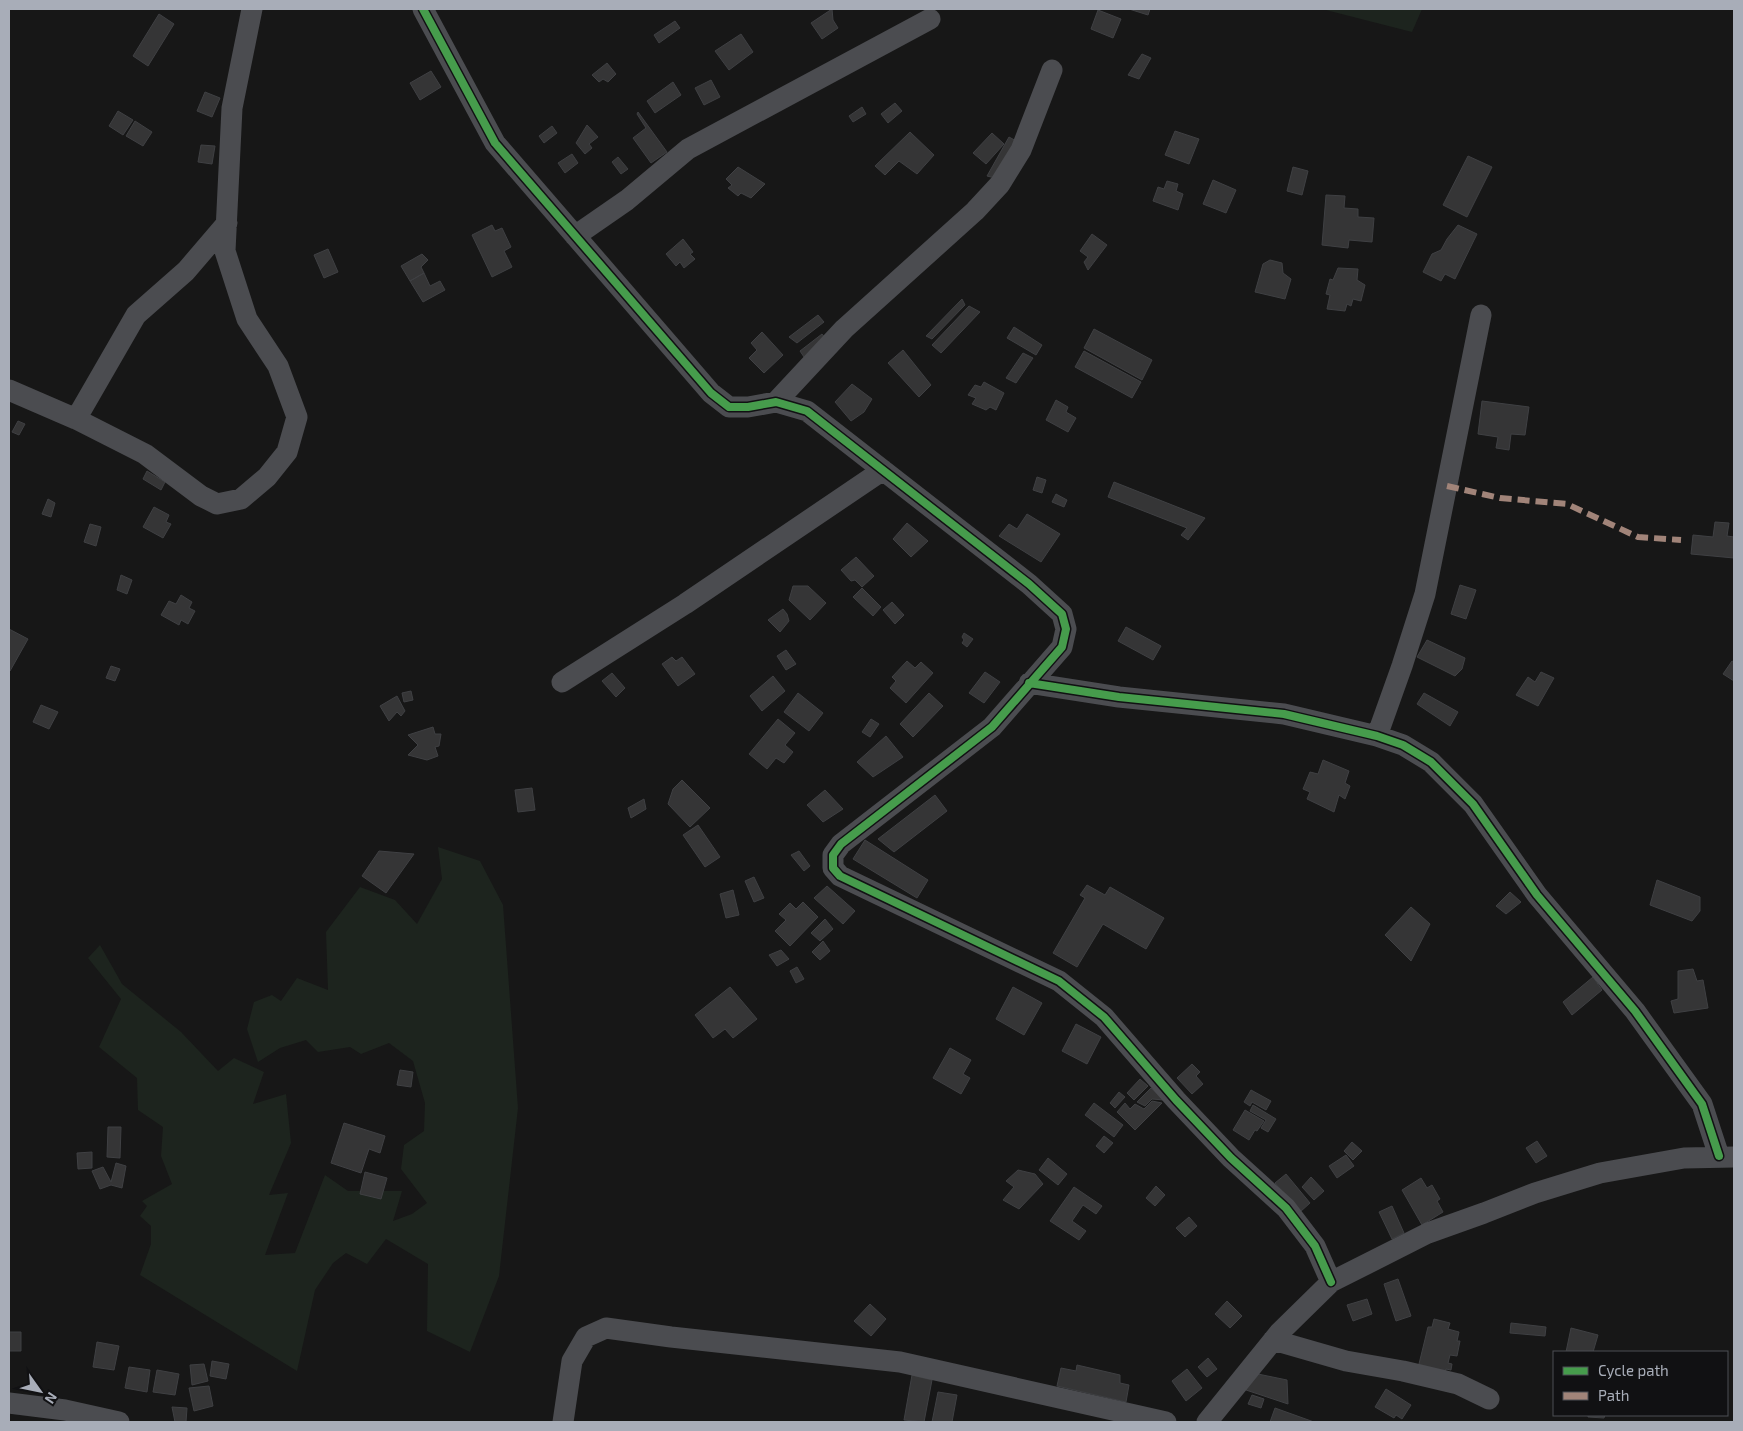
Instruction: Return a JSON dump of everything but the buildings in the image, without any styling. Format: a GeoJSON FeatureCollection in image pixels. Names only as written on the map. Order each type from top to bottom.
{"type":"FeatureCollection","features":[{"type":"Feature","properties":{"kind":"street"},"geometry":{"type":"LineString","coordinates":[[423,9],[495,143],[711,393],[729,407],[776,402],[807,411],[1029,584],[1062,614],[1066,628],[1062,647],[992,727],[841,844],[833,855],[833,868],[840,876],[1059,981],[1104,1017],[1176,1100],[1231,1158],[1286,1208],[1315,1246],[1331,1282]]}},
{"type":"Feature","properties":{"kind":"street"},"geometry":{"type":"LineString","coordinates":[[9,390],[76,419],[145,454],[201,496],[217,504],[241,499],[267,477],[287,452],[297,417],[278,366],[247,319],[226,251],[232,108],[255,12]]}},
{"type":"Feature","properties":{"kind":"street"},"geometry":{"type":"LineString","coordinates":[[575,236],[627,200],[688,149],[930,19]]}},
{"type":"Feature","properties":{"kind":"street"},"geometry":{"type":"LineString","coordinates":[[776,402],[844,329],[975,211],[1000,184],[1021,150],[1052,70]]}},
{"type":"Feature","properties":{"kind":"street"},"geometry":{"type":"LineString","coordinates":[[76,419],[136,315],[186,271],[227,223]]}},
{"type":"Feature","properties":{"kind":"street"},"geometry":{"type":"LineString","coordinates":[[1377,736],[1425,594],[1481,315]]}},
{"type":"Feature","properties":{"kind":"street"},"geometry":{"type":"LineString","coordinates":[[562,682],[693,599],[883,470]]}},
{"type":"Feature","properties":{"kind":"street"},"geometry":{"type":"LineString","coordinates":[[1029,683],[1118,696],[1284,714],[1403,744],[1431,762],[1473,804],[1537,896],[1635,1011],[1702,1104],[1727,1157],[1684,1158],[1600,1173],[1535,1192],[1428,1233],[1331,1282],[1273,1340],[1207,1422]]}},
{"type":"Feature","properties":{"kind":"street"},"geometry":{"type":"LineString","coordinates":[[563,1422],[572,1361],[586,1337],[606,1328],[900,1362],[1166,1422]]}},
{"type":"Feature","properties":{"kind":"street"},"geometry":{"type":"LineString","coordinates":[[1273,1340],[1346,1361],[1403,1370],[1458,1384],[1489,1399]]}},
{"type":"Feature","properties":{"kind":"street"},"geometry":{"type":"LineString","coordinates":[[9,1403],[66,1410],[119,1422]]}},
{"type":"Feature","properties":{"kind":"shaded area"},"geometry":{"type":"Polygon","coordinates":[[[1322,9],[1422,9],[1412,32],[1322,9]]]}},
{"type":"Feature","properties":{"kind":"shaded area"},"geometry":{"type":"Polygon","coordinates":[[[438,847],[480,861],[503,905],[518,1108],[499,1276],[470,1352],[427,1331],[428,1264],[386,1239],[367,1264],[346,1253],[333,1263],[315,1290],[297,1371],[140,1275],[151,1244],[151,1226],[140,1216],[147,1206],[142,1201],[172,1184],[161,1156],[163,1127],[138,1110],[137,1078],[99,1047],[121,999],[88,958],[100,945],[122,984],[181,1032],[218,1071],[234,1058],[264,1072],[253,1104],[286,1094],[291,1143],[269,1195],[288,1193],[265,1255],[295,1253],[325,1175],[348,1191],[402,1191],[393,1221],[412,1214],[427,1203],[401,1169],[404,1145],[424,1131],[425,1103],[413,1061],[389,1043],[361,1054],[350,1047],[318,1052],[306,1040],[280,1048],[258,1062],[247,1029],[254,1002],[272,995],[281,1001],[297,978],[328,990],[326,932],[360,887],[395,900],[417,924],[442,879],[438,847]]]}},
{"type":"Feature","properties":{"kind":"marked path"},"geometry":{"type":"LineString","coordinates":[[1447,486],[1500,498],[1567,504],[1638,537],[1681,540]]}},
{"type":"Feature","properties":{"kind":"cycle path"},"geometry":{"type":"LineString","coordinates":[[423,9],[495,143],[711,393],[729,407],[748,407],[776,402],[807,411],[1029,584],[1062,614],[1066,629],[1062,647],[992,727],[841,844],[833,855],[833,868],[840,876],[1059,981],[1104,1017],[1176,1100],[1231,1158],[1286,1208],[1315,1246],[1331,1282]]}},
{"type":"Feature","properties":{"kind":"cycle path"},"geometry":{"type":"LineString","coordinates":[[1029,683],[1119,697],[1284,714],[1377,736],[1403,745],[1431,762],[1473,804],[1537,895],[1635,1011],[1702,1104],[1719,1156]]}}]}
